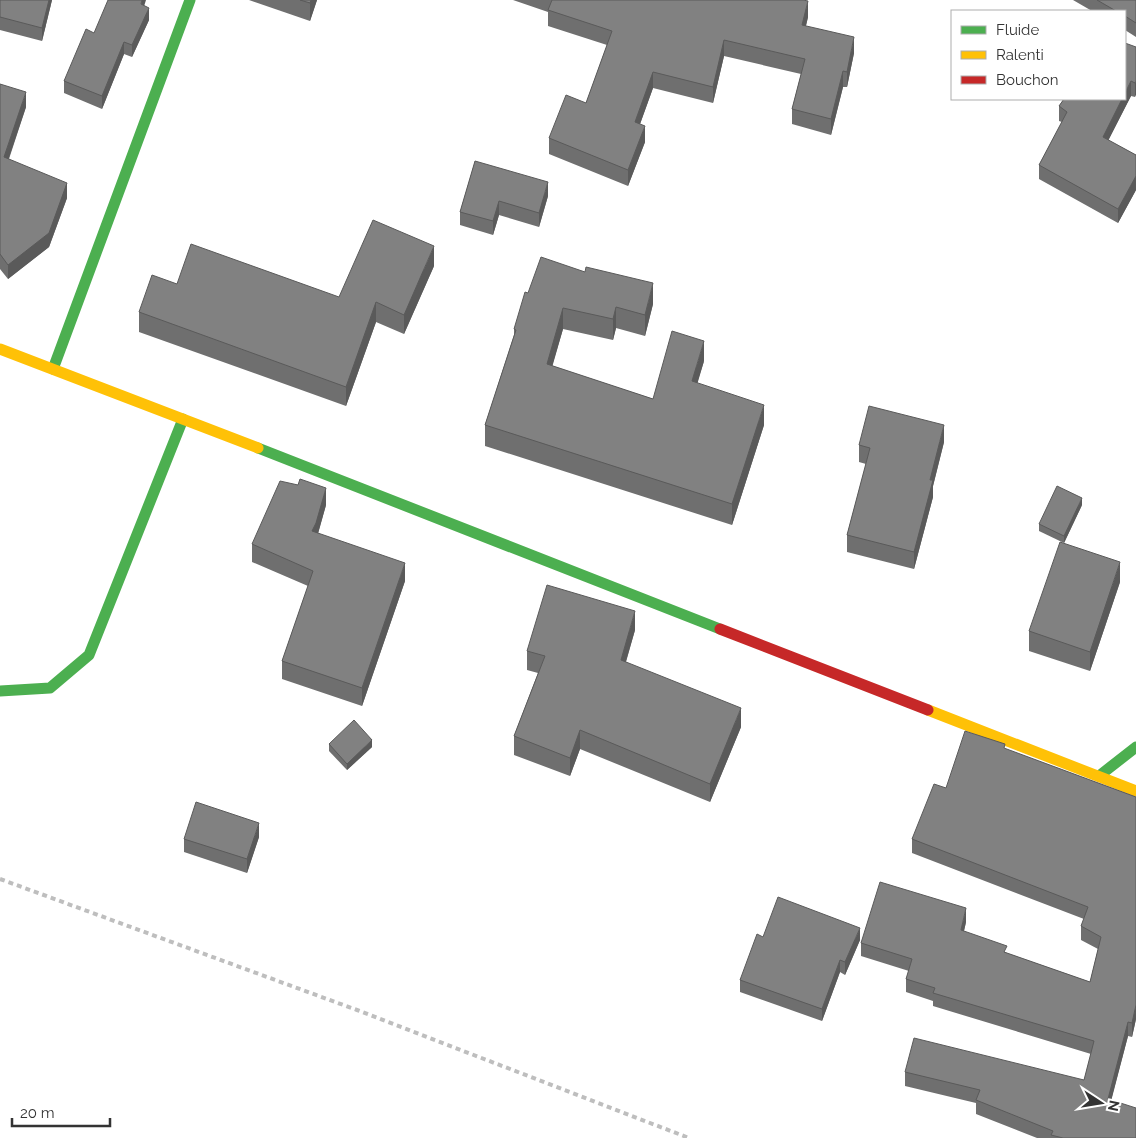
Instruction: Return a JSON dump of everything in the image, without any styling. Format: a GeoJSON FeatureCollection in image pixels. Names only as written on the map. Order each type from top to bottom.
{"type":"FeatureCollection","features":[{"type":"Feature","properties":{"kind":"main road"},"geometry":{"type":"LineString","coordinates":[[53,369],[190,0]]}},
{"type":"Feature","properties":{"kind":"main road"},"geometry":{"type":"LineString","coordinates":[[0,349],[183,418],[1136,791]]}},
{"type":"Feature","properties":{"kind":"main road"},"geometry":{"type":"LineString","coordinates":[[0,691],[50,688],[89,655],[183,418]]}},
{"type":"Feature","properties":{"kind":"main road"},"geometry":{"type":"LineString","coordinates":[[1099,776],[1136,747]]}},
{"type":"Feature","properties":{"kind":"building"},"geometry":{"type":"Polygon","coordinates":[[[0,0],[49,0],[42,28],[0,17],[0,0]]]}},
{"type":"Feature","properties":{"kind":"building"},"geometry":{"type":"Polygon","coordinates":[[[108,0],[142,0],[141,4],[149,8],[132,45],[124,42],[102,96],[64,81],[86,29],[94,33],[108,0]]]}},
{"type":"Feature","properties":{"kind":"building"},"geometry":{"type":"Polygon","coordinates":[[[300,0],[311,0],[310,3],[300,0]]]}},
{"type":"Feature","properties":{"kind":"building"},"geometry":{"type":"Polygon","coordinates":[[[552,0],[803,0],[808,1],[802,25],[854,37],[847,72],[843,71],[831,119],[792,109],[805,59],[724,40],[713,87],[653,72],[635,122],[645,126],[628,170],[549,138],[566,95],[586,103],[612,31],[548,10],[552,0]]]}},
{"type":"Feature","properties":{"kind":"building"},"geometry":{"type":"Polygon","coordinates":[[[1097,0],[1136,0],[1136,23],[1126,17],[1126,10],[1114,10],[1097,0]]]}},
{"type":"Feature","properties":{"kind":"building"},"geometry":{"type":"Polygon","coordinates":[[[1126,43],[1136,47],[1136,81],[1135,83],[1131,81],[1126,91],[1126,43]]]}},
{"type":"Feature","properties":{"kind":"building"},"geometry":{"type":"Polygon","coordinates":[[[0,84],[26,92],[4,157],[67,183],[49,233],[8,265],[0,254],[0,84]]]}},
{"type":"Feature","properties":{"kind":"building"},"geometry":{"type":"Polygon","coordinates":[[[1063,100],[1122,100],[1103,137],[1136,155],[1136,176],[1118,209],[1039,165],[1067,112],[1059,106],[1063,100]]]}},
{"type":"Feature","properties":{"kind":"building"},"geometry":{"type":"Polygon","coordinates":[[[475,161],[548,182],[539,213],[499,201],[493,221],[460,212],[475,161]]]}},
{"type":"Feature","properties":{"kind":"building"},"geometry":{"type":"Polygon","coordinates":[[[373,220],[434,246],[404,315],[376,302],[346,387],[139,312],[152,275],[177,284],[191,244],[339,297],[373,220]]]}},
{"type":"Feature","properties":{"kind":"building"},"geometry":{"type":"Polygon","coordinates":[[[541,257],[585,272],[586,267],[653,283],[645,315],[616,307],[613,319],[563,308],[547,364],[653,399],[672,331],[704,341],[692,381],[764,405],[732,504],[485,425],[516,330],[514,329],[525,292],[528,293],[541,257]]]}},
{"type":"Feature","properties":{"kind":"building"},"geometry":{"type":"Polygon","coordinates":[[[869,406],[944,425],[930,480],[933,480],[914,552],[847,535],[870,448],[859,445],[869,406]]]}},
{"type":"Feature","properties":{"kind":"building"},"geometry":{"type":"Polygon","coordinates":[[[300,479],[326,488],[312,531],[405,563],[362,688],[282,661],[313,571],[252,544],[280,481],[298,485],[300,479]]]}},
{"type":"Feature","properties":{"kind":"building"},"geometry":{"type":"Polygon","coordinates":[[[1057,486],[1082,498],[1064,536],[1039,524],[1057,486]]]}},
{"type":"Feature","properties":{"kind":"building"},"geometry":{"type":"Polygon","coordinates":[[[1060,542],[1120,562],[1090,652],[1029,631],[1060,542]]]}},
{"type":"Feature","properties":{"kind":"building"},"geometry":{"type":"Polygon","coordinates":[[[547,585],[635,611],[621,660],[741,708],[710,784],[580,730],[570,758],[514,736],[545,656],[527,651],[547,585]]]}},
{"type":"Feature","properties":{"kind":"building"},"geometry":{"type":"Polygon","coordinates":[[[354,720],[372,740],[347,764],[329,744],[354,720]]]}},
{"type":"Feature","properties":{"kind":"building"},"geometry":{"type":"Polygon","coordinates":[[[965,731],[1005,744],[1004,748],[1136,797],[1136,1005],[1132,1023],[1128,1022],[1108,1099],[1136,1108],[1136,1138],[1063,1138],[1051,1135],[1053,1131],[976,1100],[980,1090],[905,1072],[914,1038],[1084,1080],[1094,1041],[933,993],[935,988],[906,979],[912,959],[861,943],[880,882],[966,908],[961,930],[1007,946],[1004,952],[1090,982],[1101,937],[1081,926],[1088,907],[912,839],[934,784],[946,788],[965,731]]]}},
{"type":"Feature","properties":{"kind":"building"},"geometry":{"type":"Polygon","coordinates":[[[196,802],[259,823],[247,859],[184,839],[196,802]]]}},
{"type":"Feature","properties":{"kind":"building"},"geometry":{"type":"Polygon","coordinates":[[[778,897],[860,928],[845,962],[840,960],[822,1009],[740,980],[757,934],[763,937],[778,897]]]}},
{"type":"Feature","properties":{"kind":"railway"},"geometry":{"type":"LineString","coordinates":[[0,879],[357,1010],[689,1138]]}},
{"type":"Feature","properties":{"kind":"traffic: fast"},"geometry":{"type":"LineString","coordinates":[[53,369],[190,0]]}},
{"type":"Feature","properties":{"kind":"traffic: fast"},"geometry":{"type":"LineString","coordinates":[[0,691],[50,688],[89,655],[183,419]]}},
{"type":"Feature","properties":{"kind":"traffic: fast"},"geometry":{"type":"LineString","coordinates":[[258,448],[720,629]]}},
{"type":"Feature","properties":{"kind":"traffic: fast"},"geometry":{"type":"LineString","coordinates":[[1099,776],[1136,747]]}},
{"type":"Feature","properties":{"kind":"traffic: slow"},"geometry":{"type":"LineString","coordinates":[[0,349],[258,448]]}},
{"type":"Feature","properties":{"kind":"traffic: slow"},"geometry":{"type":"LineString","coordinates":[[928,710],[1136,791]]}},
{"type":"Feature","properties":{"kind":"traffic: jam"},"geometry":{"type":"LineString","coordinates":[[720,629],[928,710]]}}]}
